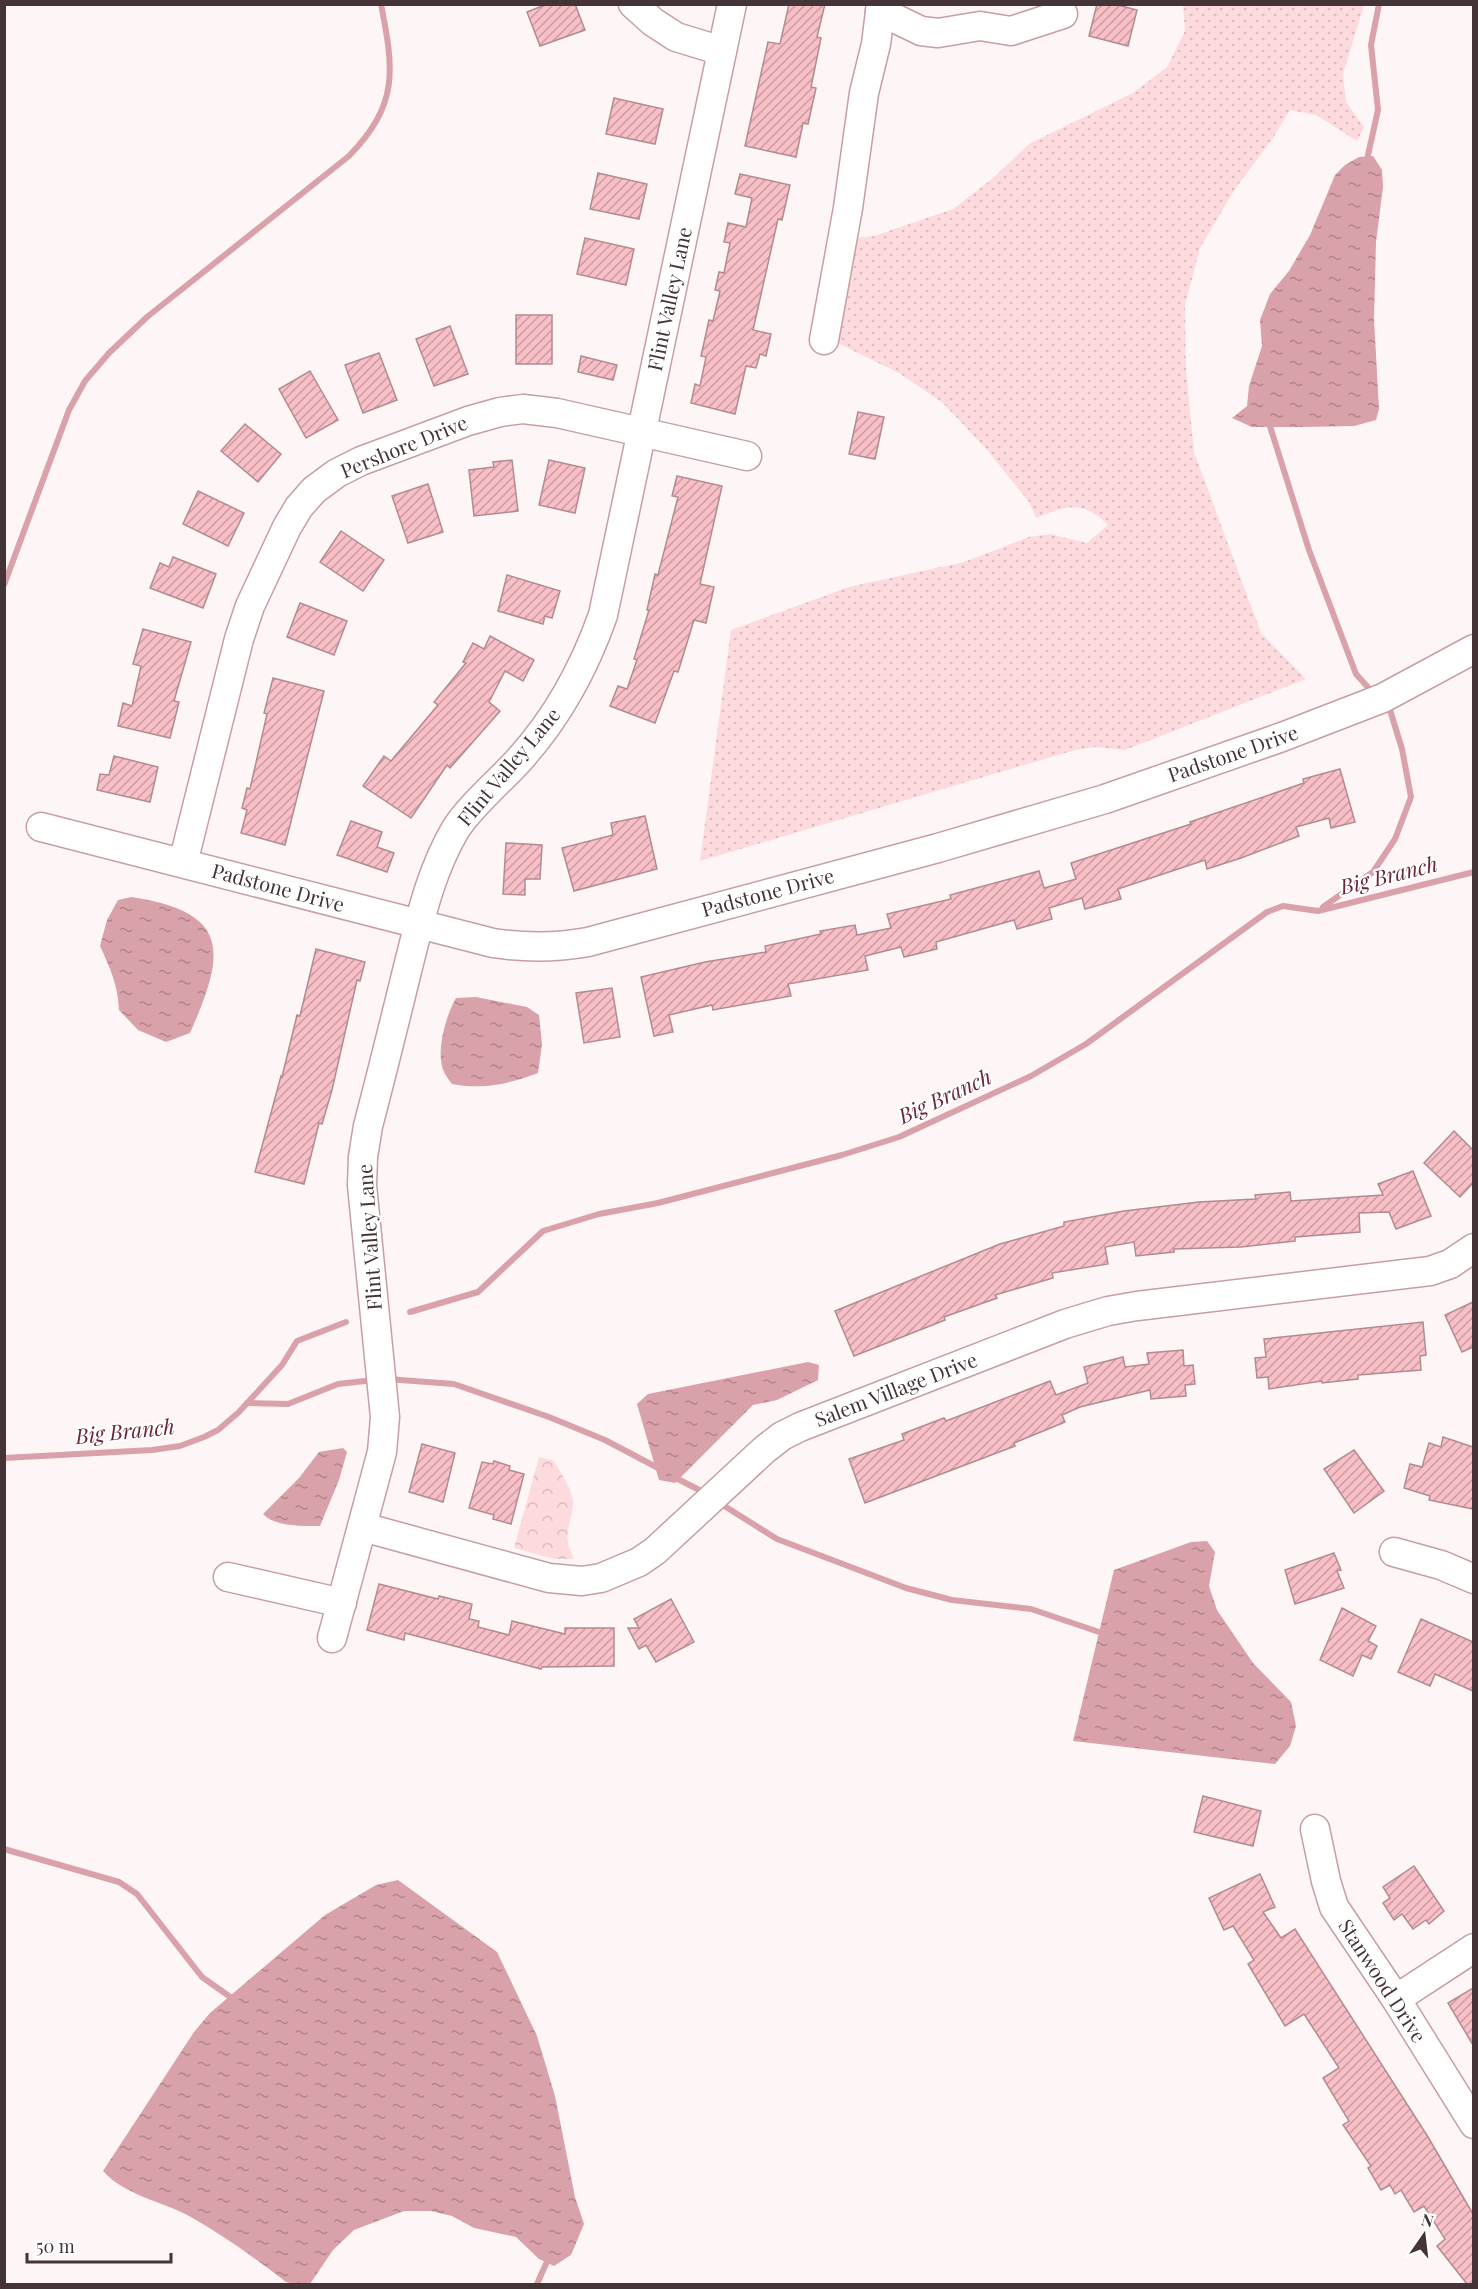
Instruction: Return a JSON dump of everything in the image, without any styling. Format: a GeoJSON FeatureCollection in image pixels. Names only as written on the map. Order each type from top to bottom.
{"type":"FeatureCollection","features":[{"type":"Feature","properties":{"kind":"street"},"geometry":{"type":"LineString","coordinates":[[633,4],[653,22],[676,37],[722,51]]}},
{"type":"Feature","properties":{"kind":"street","name":"Flint Valley Lane"},"geometry":{"type":"LineString","coordinates":[[332,1638],[382,1452],[385,1417],[362,1185],[363,1157],[368,1126],[418,926],[438,865],[456,828],[520,759],[549,723],[575,683],[592,647],[603,615],[732,4]]}},
{"type":"Feature","properties":{"kind":"street"},"geometry":{"type":"LineString","coordinates":[[824,340],[848,208],[864,93],[876,44],[881,8],[921,31],[938,33],[981,26],[1011,31],[1062,14]]}},
{"type":"Feature","properties":{"kind":"street","name":"Pershore Drive"},"geometry":{"type":"LineString","coordinates":[[183,863],[250,606],[287,526],[299,507],[314,490],[337,473],[361,461],[468,421],[500,412],[524,409],[556,413],[747,456]]}},
{"type":"Feature","properties":{"kind":"street","name":"Padstone Drive"},"geometry":{"type":"LineString","coordinates":[[41,826],[418,926],[493,943],[541,948],[588,942],[938,848],[1105,799],[1282,737],[1383,698],[1473,649]]}},
{"type":"Feature","properties":{"kind":"street","name":"Salem Village Drive"},"geometry":{"type":"LineString","coordinates":[[363,1527],[549,1578],[582,1581],[601,1578],[639,1562],[655,1551],[782,1436],[1065,1324],[1108,1311],[1137,1306],[1430,1271],[1456,1260],[1473,1248]]}},
{"type":"Feature","properties":{"kind":"street"},"geometry":{"type":"LineString","coordinates":[[1394,1552],[1441,1565],[1473,1579]]}},
{"type":"Feature","properties":{"kind":"street"},"geometry":{"type":"LineString","coordinates":[[228,1577],[342,1603]]}},
{"type":"Feature","properties":{"kind":"street","name":"Stanwood Drive"},"geometry":{"type":"LineString","coordinates":[[1315,1829],[1334,1907],[1396,1999],[1473,2124]]}},
{"type":"Feature","properties":{"kind":"street"},"geometry":{"type":"LineString","coordinates":[[1396,1999],[1473,1948]]}},
{"type":"Feature","properties":{"kind":"green space"},"geometry":{"type":"Polygon","coordinates":[[[1183,5],[1364,5],[1343,74],[1346,102],[1364,127],[1357,141],[1316,115],[1290,110],[1273,138],[1235,189],[1200,248],[1185,305],[1186,370],[1194,452],[1261,633],[1306,679],[1125,750],[1096,747],[1075,750],[700,861],[731,630],[849,587],[964,562],[1029,537],[1050,534],[1087,543],[1108,525],[1090,511],[1074,507],[1057,510],[1036,518],[1029,502],[988,451],[943,403],[899,373],[813,331],[851,239],[874,236],[953,209],[992,179],[1029,144],[1133,93],[1167,67],[1185,31],[1183,5]]]}},
{"type":"Feature","properties":{"kind":"green space"},"geometry":{"type":"Polygon","coordinates":[[[539,1457],[554,1461],[571,1493],[573,1504],[567,1536],[574,1559],[554,1559],[514,1548],[539,1457]]]}},
{"type":"Feature","properties":{"kind":"water"},"geometry":{"type":"Polygon","coordinates":[[[1373,156],[1382,170],[1383,187],[1376,242],[1374,319],[1379,409],[1376,420],[1354,426],[1252,427],[1232,418],[1247,406],[1249,386],[1262,346],[1260,320],[1270,294],[1289,271],[1310,235],[1335,175],[1345,165],[1359,157],[1373,156]]]}},
{"type":"Feature","properties":{"kind":"water"},"geometry":{"type":"Polygon","coordinates":[[[131,897],[164,904],[187,913],[203,925],[212,940],[214,958],[210,980],[190,1033],[166,1042],[138,1030],[119,1010],[115,985],[100,946],[107,920],[118,900],[131,897]]]}},
{"type":"Feature","properties":{"kind":"water"},"geometry":{"type":"Polygon","coordinates":[[[476,997],[527,1007],[539,1015],[542,1044],[538,1073],[495,1085],[452,1084],[442,1064],[441,1045],[445,1024],[456,998],[476,997]]]}},
{"type":"Feature","properties":{"kind":"water"},"geometry":{"type":"Polygon","coordinates":[[[808,1362],[819,1365],[818,1380],[777,1400],[753,1405],[675,1483],[659,1480],[637,1404],[648,1394],[808,1362]]]}},
{"type":"Feature","properties":{"kind":"water"},"geometry":{"type":"Polygon","coordinates":[[[343,1448],[347,1452],[339,1480],[320,1526],[282,1524],[263,1514],[299,1478],[319,1452],[343,1448]]]}},
{"type":"Feature","properties":{"kind":"water"},"geometry":{"type":"Polygon","coordinates":[[[1207,1541],[1215,1552],[1209,1586],[1217,1610],[1253,1663],[1291,1702],[1296,1726],[1290,1746],[1275,1764],[1073,1741],[1114,1570],[1191,1542],[1207,1541]]]}},
{"type":"Feature","properties":{"kind":"water"},"geometry":{"type":"Polygon","coordinates":[[[398,1880],[497,1952],[537,2036],[555,2096],[575,2197],[584,2224],[571,2255],[554,2266],[539,2259],[516,2237],[474,2228],[452,2216],[431,2211],[404,2211],[354,2230],[333,2250],[310,2284],[286,2282],[202,2223],[132,2192],[103,2171],[194,2032],[210,2013],[325,1915],[376,1885],[398,1880]]]}},
{"type":"Feature","properties":{"kind":"building"},"geometry":{"type":"Polygon","coordinates":[[[547,4],[575,4],[585,30],[540,46],[527,12],[547,4]]]}},
{"type":"Feature","properties":{"kind":"building"},"geometry":{"type":"Polygon","coordinates":[[[789,4],[825,4],[817,37],[821,38],[811,87],[816,88],[808,124],[803,123],[796,157],[745,146],[768,42],[780,44],[789,4]]]}},
{"type":"Feature","properties":{"kind":"building"},"geometry":{"type":"Polygon","coordinates":[[[1097,4],[1114,4],[1137,10],[1128,46],[1089,36],[1097,4]]]}},
{"type":"Feature","properties":{"kind":"building"},"geometry":{"type":"Polygon","coordinates":[[[614,98],[663,109],[655,144],[606,134],[614,98]]]}},
{"type":"Feature","properties":{"kind":"building"},"geometry":{"type":"Polygon","coordinates":[[[598,173],[647,184],[639,219],[590,209],[598,173]]]}},
{"type":"Feature","properties":{"kind":"building"},"geometry":{"type":"Polygon","coordinates":[[[740,174],[790,185],[782,220],[778,219],[753,330],[771,334],[766,356],[760,354],[756,368],[746,366],[735,414],[691,403],[695,384],[700,386],[706,357],[701,356],[709,320],[713,321],[720,291],[715,290],[719,272],[724,273],[730,243],[724,242],[728,223],[746,227],[752,198],[735,194],[740,174]]]}},
{"type":"Feature","properties":{"kind":"building"},"geometry":{"type":"Polygon","coordinates":[[[585,238],[634,249],[626,285],[577,274],[585,238]]]}},
{"type":"Feature","properties":{"kind":"building"},"geometry":{"type":"Polygon","coordinates":[[[516,315],[552,315],[552,364],[516,364],[516,315]]]}},
{"type":"Feature","properties":{"kind":"building"},"geometry":{"type":"Polygon","coordinates":[[[450,326],[468,374],[434,386],[416,339],[450,326]]]}},
{"type":"Feature","properties":{"kind":"building"},"geometry":{"type":"Polygon","coordinates":[[[379,353],[397,400],[363,413],[345,365],[379,353]]]}},
{"type":"Feature","properties":{"kind":"building"},"geometry":{"type":"Polygon","coordinates":[[[581,356],[617,365],[613,380],[578,372],[581,356]]]}},
{"type":"Feature","properties":{"kind":"building"},"geometry":{"type":"Polygon","coordinates":[[[310,371],[338,420],[306,438],[279,389],[310,371]]]}},
{"type":"Feature","properties":{"kind":"building"},"geometry":{"type":"Polygon","coordinates":[[[858,412],[884,417],[875,459],[849,454],[858,412]]]}},
{"type":"Feature","properties":{"kind":"building"},"geometry":{"type":"Polygon","coordinates":[[[245,424],[281,454],[258,482],[221,451],[245,424]]]}},
{"type":"Feature","properties":{"kind":"building"},"geometry":{"type":"Polygon","coordinates":[[[512,460],[518,511],[474,516],[469,470],[494,467],[493,462],[512,460]]]}},
{"type":"Feature","properties":{"kind":"building"},"geometry":{"type":"Polygon","coordinates":[[[549,460],[585,468],[575,513],[539,505],[549,460]]]}},
{"type":"Feature","properties":{"kind":"building"},"geometry":{"type":"Polygon","coordinates":[[[677,476],[722,486],[700,584],[714,587],[706,623],[694,620],[678,672],[674,671],[655,723],[610,706],[618,686],[627,689],[637,660],[634,659],[649,610],[647,610],[655,574],[658,575],[678,497],[672,496],[677,476]]]}},
{"type":"Feature","properties":{"kind":"building"},"geometry":{"type":"Polygon","coordinates":[[[428,484],[443,532],[408,543],[392,496],[428,484]]]}},
{"type":"Feature","properties":{"kind":"building"},"geometry":{"type":"Polygon","coordinates":[[[198,491],[244,513],[228,546],[183,524],[198,491]]]}},
{"type":"Feature","properties":{"kind":"building"},"geometry":{"type":"Polygon","coordinates":[[[341,531],[384,560],[363,591],[320,562],[341,531]]]}},
{"type":"Feature","properties":{"kind":"building"},"geometry":{"type":"Polygon","coordinates":[[[173,557],[216,574],[203,608],[150,588],[160,563],[169,567],[173,557]]]}},
{"type":"Feature","properties":{"kind":"building"},"geometry":{"type":"Polygon","coordinates":[[[507,575],[560,591],[552,618],[545,616],[543,624],[498,611],[507,575]]]}},
{"type":"Feature","properties":{"kind":"building"},"geometry":{"type":"Polygon","coordinates":[[[300,603],[347,621],[334,655],[287,637],[300,603]]]}},
{"type":"Feature","properties":{"kind":"building"},"geometry":{"type":"Polygon","coordinates":[[[143,629],[191,642],[174,701],[179,702],[170,738],[118,726],[123,703],[132,706],[141,666],[133,664],[143,629]]]}},
{"type":"Feature","properties":{"kind":"building"},"geometry":{"type":"Polygon","coordinates":[[[490,636],[534,660],[523,681],[505,671],[489,702],[500,711],[450,768],[447,765],[411,818],[363,786],[384,756],[391,761],[438,705],[434,702],[466,663],[463,662],[473,643],[484,649],[490,636]]]}},
{"type":"Feature","properties":{"kind":"building"},"geometry":{"type":"Polygon","coordinates":[[[273,678],[324,691],[285,845],[241,833],[247,810],[242,808],[247,788],[250,789],[273,678]]]}},
{"type":"Feature","properties":{"kind":"building"},"geometry":{"type":"Polygon","coordinates":[[[114,756],[158,767],[150,802],[97,790],[100,774],[109,775],[114,756]]]}},
{"type":"Feature","properties":{"kind":"building"},"geometry":{"type":"Polygon","coordinates":[[[1340,769],[1355,822],[1331,828],[1329,818],[1296,827],[1299,836],[1241,858],[1207,869],[1205,860],[1118,889],[1121,899],[1085,909],[1082,898],[1049,908],[1052,919],[1017,929],[1014,920],[936,942],[937,949],[904,957],[901,947],[865,956],[868,970],[788,984],[791,996],[713,1010],[712,1005],[669,1015],[673,1032],[654,1036],[641,977],[705,962],[766,952],[765,946],[821,934],[820,931],[855,925],[857,935],[891,928],[887,914],[951,899],[950,895],[1039,871],[1044,888],[1076,879],[1071,863],[1191,824],[1190,822],[1304,783],[1303,779],[1340,769]]]}},
{"type":"Feature","properties":{"kind":"building"},"geometry":{"type":"Polygon","coordinates":[[[645,816],[657,869],[574,891],[562,848],[613,835],[611,823],[645,816]]]}},
{"type":"Feature","properties":{"kind":"building"},"geometry":{"type":"Polygon","coordinates":[[[351,821],[382,832],[377,847],[394,853],[387,872],[337,855],[351,821]]]}},
{"type":"Feature","properties":{"kind":"building"},"geometry":{"type":"Polygon","coordinates":[[[506,843],[542,845],[540,879],[525,879],[525,895],[503,894],[506,843]]]}},
{"type":"Feature","properties":{"kind":"building"},"geometry":{"type":"Polygon","coordinates":[[[316,949],[365,962],[360,981],[357,980],[332,1090],[322,1124],[319,1123],[304,1184],[255,1172],[297,1015],[300,1016],[316,949]]]}},
{"type":"Feature","properties":{"kind":"building"},"geometry":{"type":"Polygon","coordinates":[[[612,988],[620,1037],[584,1043],[576,993],[612,988]]]}},
{"type":"Feature","properties":{"kind":"building"},"geometry":{"type":"Polygon","coordinates":[[[1454,1131],[1473,1150],[1473,1183],[1460,1197],[1424,1163],[1454,1131]]]}},
{"type":"Feature","properties":{"kind":"building"},"geometry":{"type":"Polygon","coordinates":[[[1413,1171],[1431,1216],[1396,1229],[1389,1212],[1359,1213],[1360,1232],[1295,1237],[1295,1241],[1241,1247],[1174,1249],[1174,1252],[1136,1256],[1134,1242],[1105,1247],[1108,1264],[1052,1273],[1053,1278],[995,1295],[997,1298],[944,1317],[945,1320],[854,1356],[835,1311],[1000,1244],[1064,1226],[1064,1222],[1124,1211],[1199,1202],[1256,1199],[1255,1195],[1290,1192],[1291,1201],[1383,1195],[1378,1184],[1413,1171]]]}},
{"type":"Feature","properties":{"kind":"building"},"geometry":{"type":"Polygon","coordinates":[[[1473,1302],[1473,1347],[1462,1352],[1445,1315],[1473,1302]]]}},
{"type":"Feature","properties":{"kind":"building"},"geometry":{"type":"Polygon","coordinates":[[[1423,1322],[1426,1355],[1420,1356],[1421,1370],[1358,1375],[1358,1379],[1322,1383],[1322,1381],[1269,1389],[1268,1377],[1257,1378],[1255,1358],[1266,1357],[1264,1339],[1423,1322]]]}},
{"type":"Feature","properties":{"kind":"building"},"geometry":{"type":"Polygon","coordinates":[[[1183,1350],[1184,1366],[1193,1365],[1195,1384],[1185,1385],[1186,1396],[1151,1399],[1150,1390],[1080,1407],[1062,1415],[1065,1422],[1014,1443],[1015,1446],[865,1503],[849,1459],[904,1440],[902,1434],[944,1418],[946,1421],[1050,1381],[1056,1395],[1088,1383],[1084,1367],[1123,1357],[1125,1367],[1149,1364],[1147,1353],[1183,1350]]]}},
{"type":"Feature","properties":{"kind":"building"},"geometry":{"type":"Polygon","coordinates":[[[1443,1437],[1473,1447],[1473,1509],[1429,1500],[1430,1496],[1404,1488],[1410,1464],[1422,1467],[1429,1443],[1441,1447],[1443,1437]]]}},
{"type":"Feature","properties":{"kind":"building"},"geometry":{"type":"Polygon","coordinates":[[[422,1444],[455,1453],[443,1502],[409,1492],[422,1444]]]}},
{"type":"Feature","properties":{"kind":"building"},"geometry":{"type":"Polygon","coordinates":[[[1354,1450],[1384,1491],[1354,1513],[1324,1469],[1354,1450]]]}},
{"type":"Feature","properties":{"kind":"building"},"geometry":{"type":"Polygon","coordinates":[[[494,1461],[510,1466],[509,1470],[524,1474],[511,1524],[493,1519],[494,1515],[469,1508],[482,1462],[493,1464],[494,1461]]]}},
{"type":"Feature","properties":{"kind":"building"},"geometry":{"type":"Polygon","coordinates":[[[1334,1553],[1341,1570],[1337,1571],[1344,1588],[1295,1604],[1285,1570],[1334,1553]]]}},
{"type":"Feature","properties":{"kind":"building"},"geometry":{"type":"Polygon","coordinates":[[[379,1584],[438,1599],[439,1596],[472,1604],[469,1619],[479,1621],[478,1627],[509,1635],[512,1621],[565,1634],[565,1628],[614,1628],[614,1666],[542,1667],[541,1669],[405,1633],[404,1640],[367,1630],[379,1584]]]}},
{"type":"Feature","properties":{"kind":"building"},"geometry":{"type":"Polygon","coordinates":[[[671,1599],[694,1642],[656,1662],[646,1645],[639,1649],[628,1628],[639,1628],[634,1619],[671,1599]]]}},
{"type":"Feature","properties":{"kind":"building"},"geometry":{"type":"Polygon","coordinates":[[[1342,1608],[1376,1626],[1368,1641],[1377,1646],[1371,1659],[1362,1655],[1353,1676],[1320,1660],[1342,1608]]]}},
{"type":"Feature","properties":{"kind":"building"},"geometry":{"type":"Polygon","coordinates":[[[1421,1619],[1473,1642],[1473,1691],[1435,1674],[1430,1686],[1398,1672],[1421,1619]]]}},
{"type":"Feature","properties":{"kind":"building"},"geometry":{"type":"Polygon","coordinates":[[[1203,1796],[1261,1811],[1253,1846],[1194,1832],[1203,1796]]]}},
{"type":"Feature","properties":{"kind":"building"},"geometry":{"type":"Polygon","coordinates":[[[1414,1866],[1444,1911],[1429,1924],[1426,1920],[1413,1929],[1402,1914],[1394,1920],[1383,1903],[1390,1898],[1383,1887],[1414,1866]]]}},
{"type":"Feature","properties":{"kind":"building"},"geometry":{"type":"Polygon","coordinates":[[[1260,1874],[1275,1907],[1263,1912],[1281,1938],[1295,1929],[1428,2137],[1473,2214],[1473,2284],[1467,2284],[1437,2246],[1445,2239],[1424,2206],[1414,2212],[1401,2190],[1395,2194],[1390,2185],[1381,2190],[1368,2168],[1371,2166],[1343,2125],[1349,2121],[1323,2078],[1339,2068],[1304,2014],[1285,2026],[1248,1964],[1254,1960],[1233,1926],[1224,1930],[1209,1898],[1260,1874]]]}},
{"type":"Feature","properties":{"kind":"building"},"geometry":{"type":"Polygon","coordinates":[[[1473,1988],[1473,2045],[1448,2003],[1473,1988]]]}},
{"type":"Feature","properties":{"kind":"waterway"},"geometry":{"type":"LineString","coordinates":[[4,585],[69,410],[85,381],[109,353],[147,317],[349,156],[377,120],[385,103],[390,68],[381,4]]}},
{"type":"Feature","properties":{"kind":"waterway"},"geometry":{"type":"LineString","coordinates":[[1366,164],[1378,110],[1371,45],[1379,4]]}},
{"type":"Feature","properties":{"kind":"waterway"},"geometry":{"type":"LineString","coordinates":[[1268,420],[1309,550],[1356,674],[1374,694]]}},
{"type":"Feature","properties":{"kind":"waterway"},"geometry":{"type":"LineString","coordinates":[[1323,907],[1373,872],[1395,839],[1411,797],[1402,749],[1390,710],[1385,705]]}},
{"type":"Feature","properties":{"kind":"waterway","name":"Big Branch"},"geometry":{"type":"LineString","coordinates":[[410,1312],[478,1292],[543,1231],[599,1214],[658,1203],[842,1155],[899,1137],[1031,1076],[1086,1044],[1267,912],[1283,906],[1318,911],[1474,872]]}},
{"type":"Feature","properties":{"kind":"waterway","name":"Big Branch"},"geometry":{"type":"LineString","coordinates":[[4,1458],[152,1450],[180,1446],[204,1437],[218,1430],[239,1412],[282,1365],[297,1341],[346,1322]]}},
{"type":"Feature","properties":{"kind":"waterway"},"geometry":{"type":"LineString","coordinates":[[387,1379],[454,1384],[549,1417],[605,1440],[662,1470]]}},
{"type":"Feature","properties":{"kind":"waterway"},"geometry":{"type":"LineString","coordinates":[[247,1403],[288,1404],[338,1384],[374,1380]]}},
{"type":"Feature","properties":{"kind":"waterway"},"geometry":{"type":"LineString","coordinates":[[674,1477],[705,1493]]}},
{"type":"Feature","properties":{"kind":"waterway"},"geometry":{"type":"LineString","coordinates":[[718,1502],[777,1539],[906,1588],[952,1600],[1031,1609],[1105,1634]]}},
{"type":"Feature","properties":{"kind":"waterway"},"geometry":{"type":"LineString","coordinates":[[4,1849],[119,1882],[137,1894],[202,1977],[236,2001]]}},
{"type":"Feature","properties":{"kind":"waterway"},"geometry":{"type":"LineString","coordinates":[[537,2284],[549,2257]]}}]}
